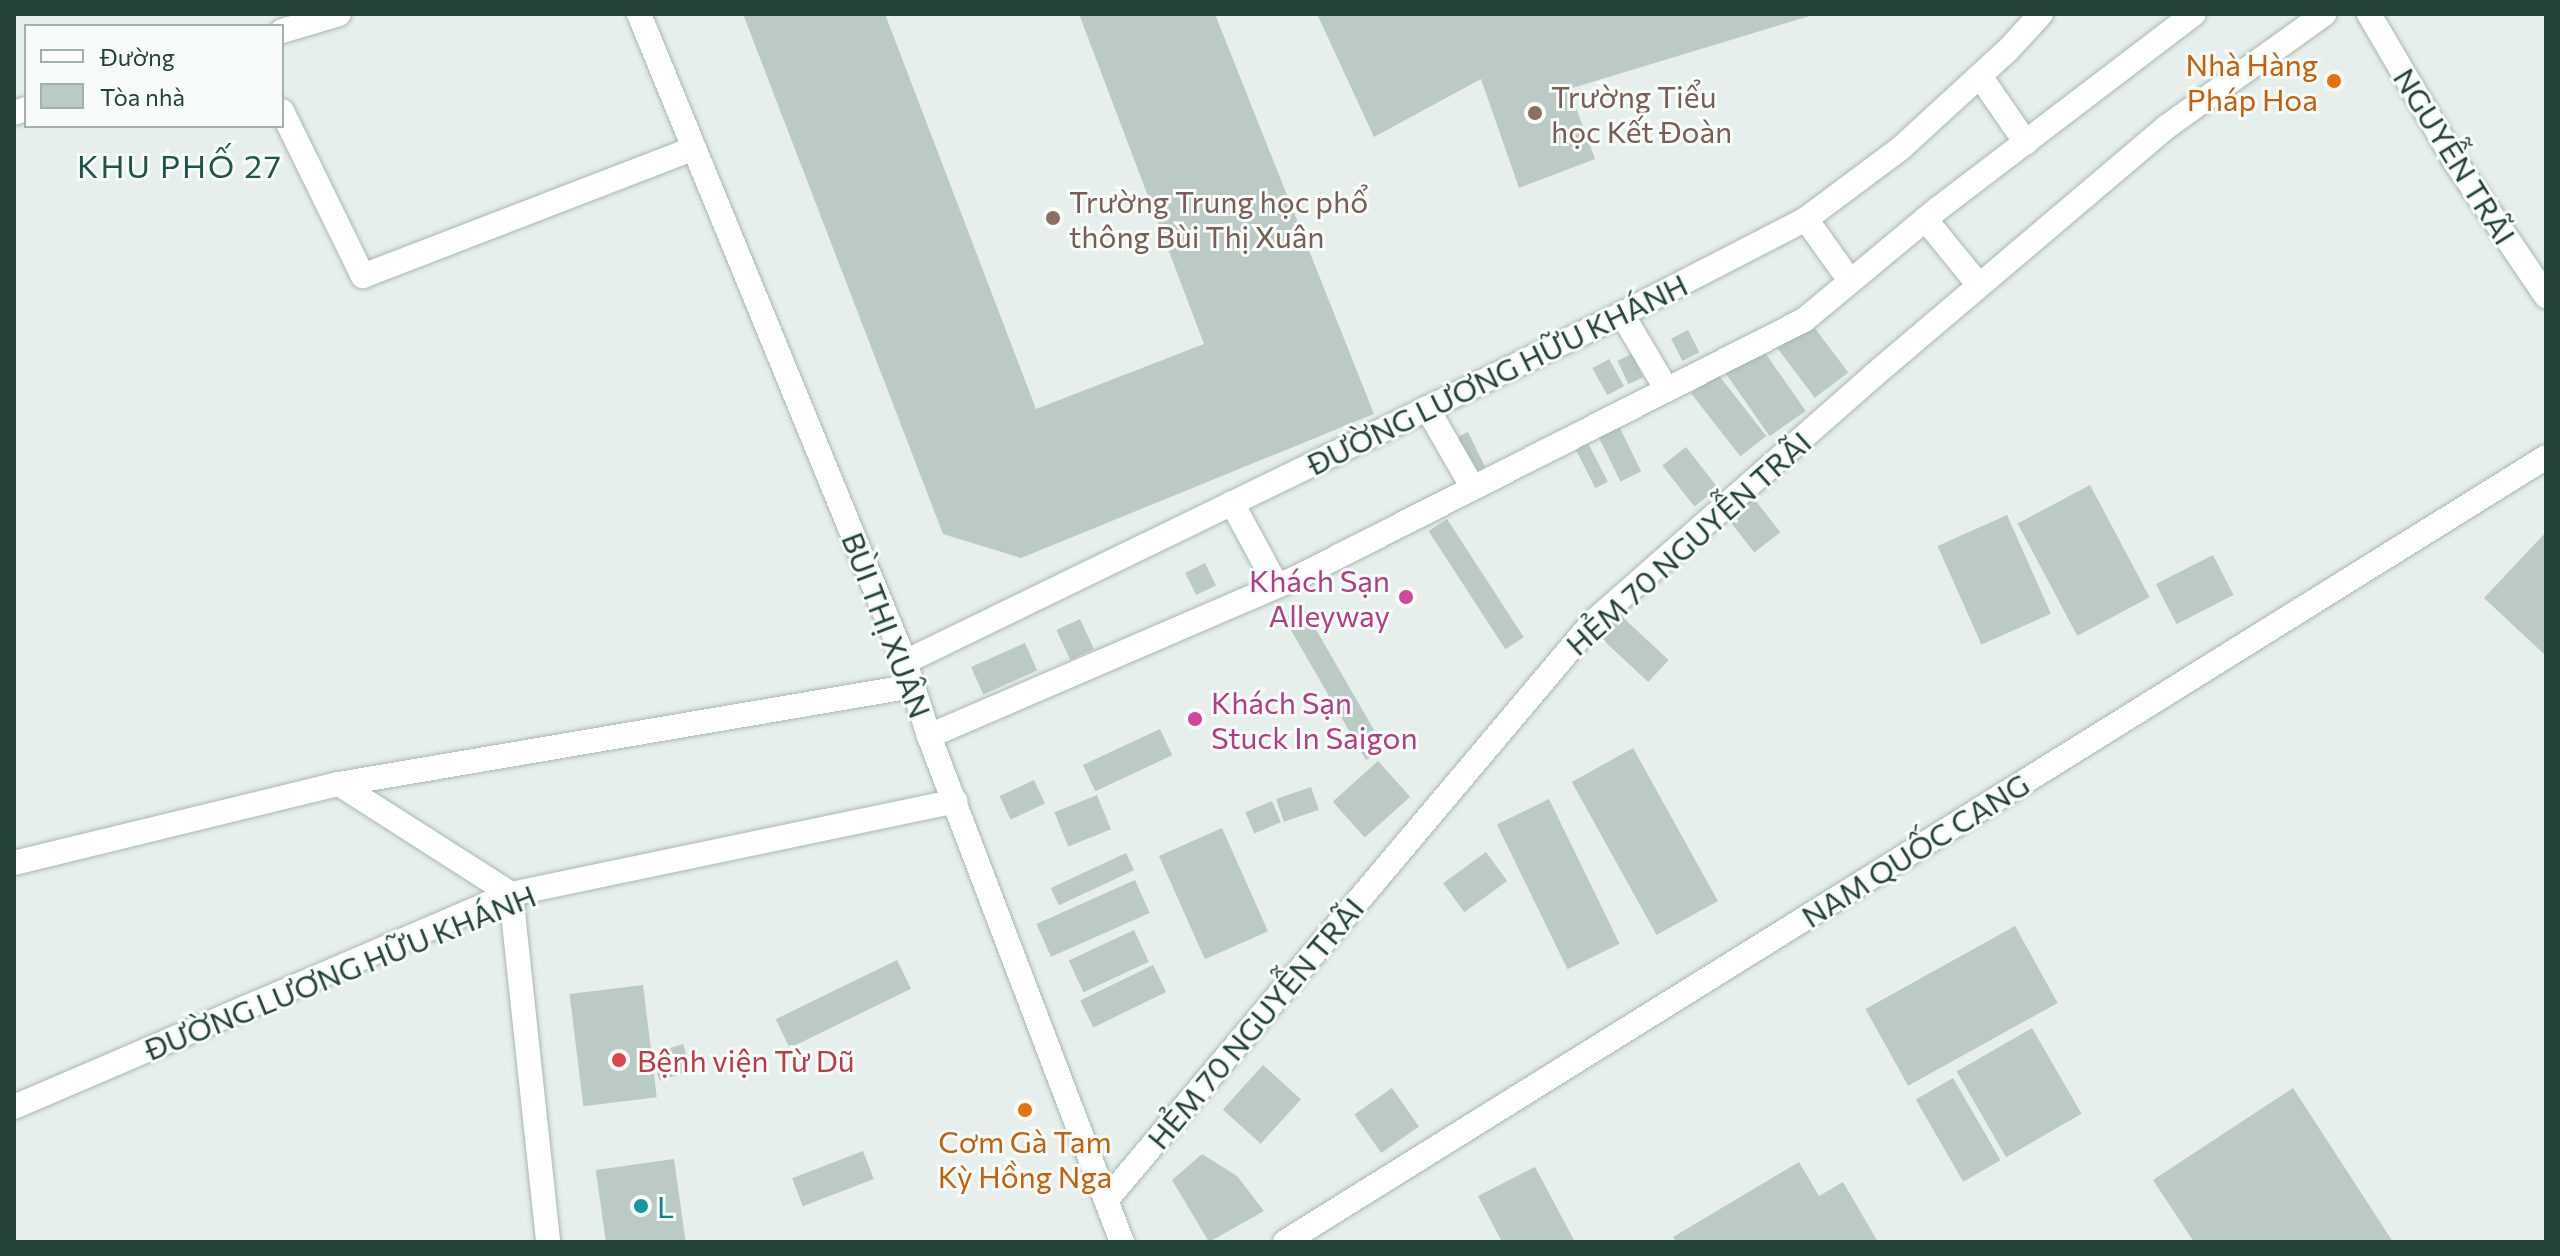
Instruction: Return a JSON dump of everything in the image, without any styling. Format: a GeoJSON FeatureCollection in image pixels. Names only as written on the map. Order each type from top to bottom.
{"type":"FeatureCollection","features":[{"type":"Feature","properties":{"kind":"street"},"geometry":{"type":"LineString","coordinates":[[284,30],[339,14]]}},
{"type":"Feature","properties":{"kind":"street","name":"BÙI THỊ XUÂN"},"geometry":{"type":"LineString","coordinates":[[639,14],[905,662],[929,736],[1108,1198],[1122,1242]]}},
{"type":"Feature","properties":{"kind":"street","name":"ĐƯỜNG LƯƠNG HỮU KHÁNH"},"geometry":{"type":"LineString","coordinates":[[905,662],[1622,314],[1806,219],[1901,148],[1980,76],[2041,14]]}},
{"type":"Feature","properties":{"kind":"street"},"geometry":{"type":"LineString","coordinates":[[929,736],[1277,586],[1804,320],[1925,219],[2194,14]]}},
{"type":"Feature","properties":{"kind":"street","name":"HẺM 70 NGUYỄN TRÃI"},"geometry":{"type":"LineString","coordinates":[[1108,1198],[1592,623],[1979,285],[2165,128],[2324,14]]}},
{"type":"Feature","properties":{"kind":"street","name":"NGUYỄN TRÃI"},"geometry":{"type":"LineString","coordinates":[[2369,14],[2456,163],[2546,296]]}},
{"type":"Feature","properties":{"kind":"street"},"geometry":{"type":"LineString","coordinates":[[1980,76],[2026,143]]}},
{"type":"Feature","properties":{"kind":"street"},"geometry":{"type":"LineString","coordinates":[[284,115],[363,276],[692,149]]}},
{"type":"Feature","properties":{"kind":"street"},"geometry":{"type":"LineString","coordinates":[[1806,219],[1850,281]]}},
{"type":"Feature","properties":{"kind":"street"},"geometry":{"type":"LineString","coordinates":[[1925,219],[1979,285]]}},
{"type":"Feature","properties":{"kind":"street"},"geometry":{"type":"LineString","coordinates":[[1622,314],[1667,390]]}},
{"type":"Feature","properties":{"kind":"street"},"geometry":{"type":"LineString","coordinates":[[1427,408],[1473,488]]}},
{"type":"Feature","properties":{"kind":"street","name":"NAM QUỐC CANG"},"geometry":{"type":"LineString","coordinates":[[1285,1242],[2546,457]]}},
{"type":"Feature","properties":{"kind":"street"},"geometry":{"type":"LineString","coordinates":[[1232,503],[1277,586]]}},
{"type":"Feature","properties":{"kind":"street"},"geometry":{"type":"LineString","coordinates":[[14,863],[339,784],[913,686]]}},
{"type":"Feature","properties":{"kind":"street"},"geometry":{"type":"LineString","coordinates":[[339,784],[511,894],[548,1242]]}},
{"type":"Feature","properties":{"kind":"street","name":"ĐƯỜNG LƯƠNG HỮU KHÁNH"},"geometry":{"type":"LineString","coordinates":[[14,1107],[511,894],[955,801]]}},
{"type":"Feature","properties":{"kind":"building","name":"Trường Trung học phổ thông Bùi Thị Xuân"},"geometry":{"type":"Polygon","coordinates":[[[743,14],[885,14],[1036,409],[1204,344],[1079,14],[1215,14],[1374,414],[1021,558],[943,534],[743,14]]]}},
{"type":"Feature","properties":{"kind":"building","name":"Trường Tiểu học Kết Đoàn"},"geometry":{"type":"Polygon","coordinates":[[[1317,14],[1813,15],[1569,89],[1595,159],[1519,188],[1481,79],[1374,137],[1317,14]]]}},
{"type":"Feature","properties":{"kind":"building"},"geometry":{"type":"Polygon","coordinates":[[[1811,323],[1848,373],[1815,398],[1777,348],[1811,323]]]}},
{"type":"Feature","properties":{"kind":"building"},"geometry":{"type":"Polygon","coordinates":[[[1688,330],[1699,352],[1682,361],[1671,339],[1688,330]]]}},
{"type":"Feature","properties":{"kind":"building"},"geometry":{"type":"Polygon","coordinates":[[[1761,347],[1806,411],[1770,436],[1725,372],[1761,347]]]}},
{"type":"Feature","properties":{"kind":"building"},"geometry":{"type":"Polygon","coordinates":[[[1632,354],[1643,378],[1628,384],[1617,361],[1632,354]]]}},
{"type":"Feature","properties":{"kind":"building"},"geometry":{"type":"Polygon","coordinates":[[[1609,359],[1624,386],[1607,395],[1592,368],[1609,359]]]}},
{"type":"Feature","properties":{"kind":"building"},"geometry":{"type":"Polygon","coordinates":[[[1717,373],[1766,436],[1740,456],[1691,393],[1717,373]]]}},
{"type":"Feature","properties":{"kind":"building"},"geometry":{"type":"Polygon","coordinates":[[[1617,422],[1641,471],[1620,482],[1596,432],[1617,422]]]}},
{"type":"Feature","properties":{"kind":"building"},"geometry":{"type":"Polygon","coordinates":[[[1468,432],[1485,467],[1463,478],[1446,443],[1468,432]]]}},
{"type":"Feature","properties":{"kind":"building"},"geometry":{"type":"Polygon","coordinates":[[[1586,439],[1608,482],[1595,488],[1574,445],[1586,439]]]}},
{"type":"Feature","properties":{"kind":"building"},"geometry":{"type":"Polygon","coordinates":[[[1686,447],[1718,488],[1694,506],[1662,465],[1686,447]]]}},
{"type":"Feature","properties":{"kind":"building"},"geometry":{"type":"Polygon","coordinates":[[[2090,485],[2150,597],[2077,636],[2018,523],[2090,485]]]}},
{"type":"Feature","properties":{"kind":"building"},"geometry":{"type":"Polygon","coordinates":[[[1752,496],[1780,532],[1754,553],[1726,516],[1752,496]]]}},
{"type":"Feature","properties":{"kind":"building"},"geometry":{"type":"Polygon","coordinates":[[[2007,515],[2051,614],[1981,645],[1938,546],[2007,515]]]}},
{"type":"Feature","properties":{"kind":"building"},"geometry":{"type":"Polygon","coordinates":[[[1447,519],[1524,637],[1505,649],[1429,531],[1447,519]]]}},
{"type":"Feature","properties":{"kind":"building"},"geometry":{"type":"Polygon","coordinates":[[[2546,532],[2546,656],[2484,598],[2546,532]]]}},
{"type":"Feature","properties":{"kind":"building"},"geometry":{"type":"Polygon","coordinates":[[[2213,555],[2233,595],[2176,624],[2156,584],[2213,555]]]}},
{"type":"Feature","properties":{"kind":"building"},"geometry":{"type":"Polygon","coordinates":[[[1205,563],[1216,585],[1196,595],[1185,573],[1205,563]]]}},
{"type":"Feature","properties":{"kind":"building"},"geometry":{"type":"Polygon","coordinates":[[[1303,607],[1385,749],[1366,760],[1284,618],[1303,607]]]}},
{"type":"Feature","properties":{"kind":"building"},"geometry":{"type":"Polygon","coordinates":[[[1616,611],[1669,660],[1648,682],[1596,633],[1616,611]]]}},
{"type":"Feature","properties":{"kind":"building"},"geometry":{"type":"Polygon","coordinates":[[[1080,619],[1094,649],[1070,660],[1056,630],[1080,619]]]}},
{"type":"Feature","properties":{"kind":"building"},"geometry":{"type":"Polygon","coordinates":[[[1025,643],[1037,670],[983,694],[971,667],[1025,643]]]}},
{"type":"Feature","properties":{"kind":"building"},"geometry":{"type":"Polygon","coordinates":[[[1160,729],[1172,755],[1095,791],[1083,765],[1160,729]]]}},
{"type":"Feature","properties":{"kind":"building"},"geometry":{"type":"Polygon","coordinates":[[[1633,748],[1718,901],[1657,935],[1572,782],[1633,748]]]}},
{"type":"Feature","properties":{"kind":"building"},"geometry":{"type":"Polygon","coordinates":[[[1378,761],[1410,797],[1365,837],[1333,802],[1378,761]]]}},
{"type":"Feature","properties":{"kind":"building"},"geometry":{"type":"Polygon","coordinates":[[[1034,780],[1045,804],[1011,820],[1000,796],[1034,780]]]}},
{"type":"Feature","properties":{"kind":"building"},"geometry":{"type":"Polygon","coordinates":[[[1311,787],[1319,810],[1284,822],[1276,799],[1311,787]]]}},
{"type":"Feature","properties":{"kind":"building"},"geometry":{"type":"Polygon","coordinates":[[[1097,795],[1111,829],[1068,847],[1054,812],[1097,795]]]}},
{"type":"Feature","properties":{"kind":"building"},"geometry":{"type":"Polygon","coordinates":[[[1549,799],[1620,944],[1567,969],[1497,824],[1549,799]]]}},
{"type":"Feature","properties":{"kind":"building"},"geometry":{"type":"Polygon","coordinates":[[[1272,801],[1281,822],[1254,834],[1245,812],[1272,801]]]}},
{"type":"Feature","properties":{"kind":"building"},"geometry":{"type":"Polygon","coordinates":[[[1222,828],[1268,931],[1205,959],[1159,856],[1222,828]]]}},
{"type":"Feature","properties":{"kind":"building"},"geometry":{"type":"Polygon","coordinates":[[[1486,852],[1507,881],[1464,912],[1443,883],[1486,852]]]}},
{"type":"Feature","properties":{"kind":"building"},"geometry":{"type":"Polygon","coordinates":[[[1126,853],[1134,870],[1059,905],[1051,888],[1126,853]]]}},
{"type":"Feature","properties":{"kind":"building"},"geometry":{"type":"Polygon","coordinates":[[[1135,880],[1150,913],[1051,957],[1036,924],[1135,880]]]}},
{"type":"Feature","properties":{"kind":"building"},"geometry":{"type":"Polygon","coordinates":[[[2015,926],[2058,1003],[1908,1086],[1865,1009],[2015,926]]]}},
{"type":"Feature","properties":{"kind":"building"},"geometry":{"type":"Polygon","coordinates":[[[1134,930],[1149,962],[1084,992],[1069,960],[1134,930]]]}},
{"type":"Feature","properties":{"kind":"building"},"geometry":{"type":"Polygon","coordinates":[[[897,960],[911,989],[790,1048],[776,1019],[897,960]]]}},
{"type":"Feature","properties":{"kind":"building"},"geometry":{"type":"Polygon","coordinates":[[[1153,965],[1166,992],[1093,1027],[1080,1001],[1153,965]]]}},
{"type":"Feature","properties":{"kind":"building"},"geometry":{"type":"Polygon","coordinates":[[[643,985],[657,1097],[583,1106],[570,994],[643,985]]]}},
{"type":"Feature","properties":{"kind":"building"},"geometry":{"type":"Polygon","coordinates":[[[2032,1028],[2082,1114],[2006,1157],[1957,1072],[2032,1028]]]}},
{"type":"Feature","properties":{"kind":"building"},"geometry":{"type":"Polygon","coordinates":[[[683,1044],[691,1071],[660,1080],[651,1054],[683,1044]]]}},
{"type":"Feature","properties":{"kind":"building"},"geometry":{"type":"Polygon","coordinates":[[[1263,1065],[1301,1099],[1261,1144],[1223,1110],[1263,1065]]]}},
{"type":"Feature","properties":{"kind":"building"},"geometry":{"type":"Polygon","coordinates":[[[1953,1078],[2000,1160],[1963,1182],[1916,1100],[1953,1078]]]}},
{"type":"Feature","properties":{"kind":"building"},"geometry":{"type":"Polygon","coordinates":[[[1392,1088],[1419,1127],[1381,1153],[1354,1114],[1392,1088]]]}},
{"type":"Feature","properties":{"kind":"building"},"geometry":{"type":"Polygon","coordinates":[[[2293,1088],[2393,1242],[2194,1242],[2153,1180],[2293,1088]]]}},
{"type":"Feature","properties":{"kind":"building"},"geometry":{"type":"Polygon","coordinates":[[[863,1151],[874,1179],[803,1206],[792,1178],[863,1151]]]}},
{"type":"Feature","properties":{"kind":"building"},"geometry":{"type":"Polygon","coordinates":[[[1202,1154],[1237,1176],[1264,1211],[1209,1242],[1172,1180],[1202,1154]]]}},
{"type":"Feature","properties":{"kind":"building","name":"L"},"geometry":{"type":"Polygon","coordinates":[[[674,1159],[686,1242],[606,1242],[596,1170],[674,1159]]]}},
{"type":"Feature","properties":{"kind":"building"},"geometry":{"type":"Polygon","coordinates":[[[1799,1162],[1819,1196],[1843,1182],[1878,1242],[1676,1242],[1673,1237],[1799,1162]]]}},
{"type":"Feature","properties":{"kind":"building"},"geometry":{"type":"Polygon","coordinates":[[[1535,1167],[1575,1242],[1502,1242],[1478,1196],[1535,1167]]]}},
{"type":"Feature","properties":{"kind":"place","name":"Nhà Hàng Pháp Hoa"},"geometry":{"type":"Point","coordinates":[2334,81]}},
{"type":"Feature","properties":{"kind":"place","name":"Trường Tiểu học Kết Đoàn"},"geometry":{"type":"Point","coordinates":[1535,113]}},
{"type":"Feature","properties":{"kind":"place","name":"Trường Trung học phổ thông Bùi Thị Xuân"},"geometry":{"type":"Point","coordinates":[1053,218]}},
{"type":"Feature","properties":{"kind":"place","name":"Khách Sạn Alleyway"},"geometry":{"type":"Point","coordinates":[1406,597]}},
{"type":"Feature","properties":{"kind":"place","name":"Khách Sạn Stuck In Saigon"},"geometry":{"type":"Point","coordinates":[1195,719]}},
{"type":"Feature","properties":{"kind":"place","name":"Bệnh viện Từ Dũ"},"geometry":{"type":"Point","coordinates":[619,1060]}},
{"type":"Feature","properties":{"kind":"place","name":"Cơm Gà Tam Kỳ Hồng Nga"},"geometry":{"type":"Point","coordinates":[1025,1110]}},
{"type":"Feature","properties":{"kind":"place","name":"L"},"geometry":{"type":"Point","coordinates":[641,1206]}},
{"type":"Feature","properties":{"kind":"district","name":"KHU PHỐ 27"},"geometry":{"type":"Point","coordinates":[180,165]}}]}
